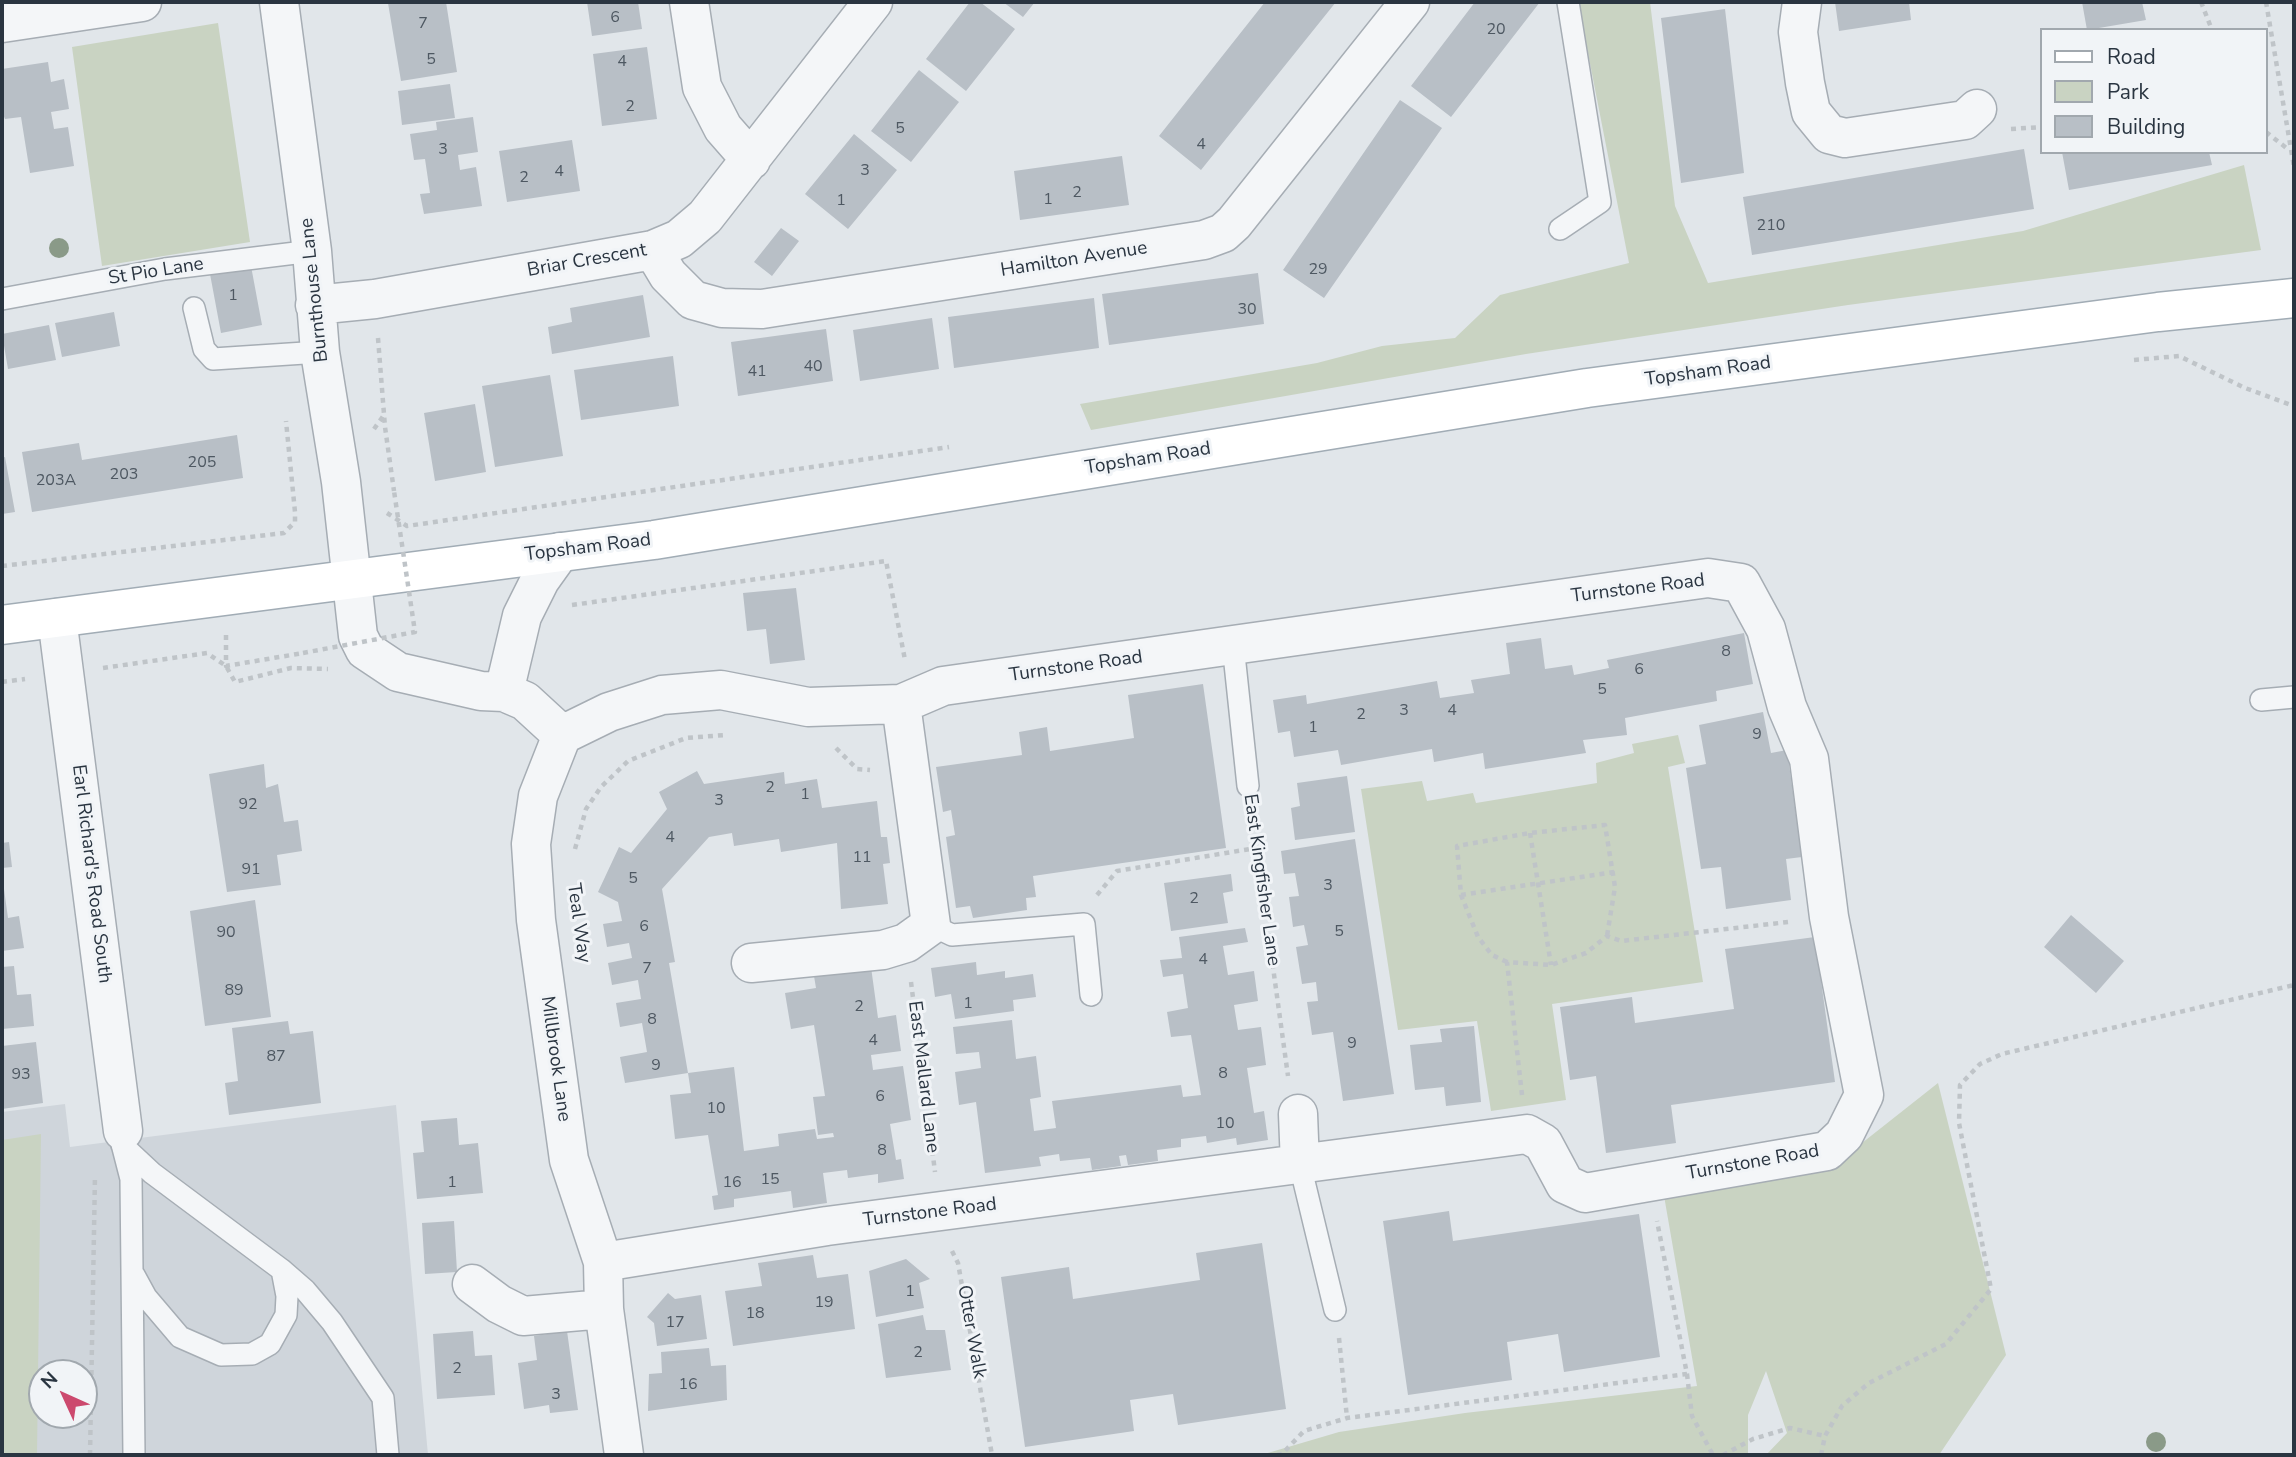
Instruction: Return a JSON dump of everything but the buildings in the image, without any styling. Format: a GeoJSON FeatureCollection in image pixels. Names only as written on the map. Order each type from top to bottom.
{"type":"FeatureCollection","features":[{"type":"Feature","properties":{"kind":"main road","name":"Topsham Road"},"geometry":{"type":"LineString","coordinates":[[2,625],[654,540],[1587,388],[2158,312],[2294,298]]}},
{"type":"Feature","properties":{"kind":"street"},"geometry":{"type":"LineString","coordinates":[[2,23],[142,2]]}},
{"type":"Feature","properties":{"kind":"street","name":"Burnthouse Lane"},"geometry":{"type":"LineString","coordinates":[[279,2],[312,251],[320,352],[341,482],[350,578]]}},
{"type":"Feature","properties":{"kind":"street"},"geometry":{"type":"LineString","coordinates":[[688,2],[702,87],[723,128],[751,160]]}},
{"type":"Feature","properties":{"kind":"street","name":"Briar Crescent"},"geometry":{"type":"LineString","coordinates":[[315,305],[375,299],[653,250],[679,239],[705,217],[873,2]]}},
{"type":"Feature","properties":{"kind":"street","name":"Hamilton Avenue"},"geometry":{"type":"LineString","coordinates":[[653,250],[668,275],[693,300],[722,308],[762,309],[1204,240],[1223,233],[1234,223],[1410,2]]}},
{"type":"Feature","properties":{"kind":"street"},"geometry":{"type":"LineString","coordinates":[[1802,2],[1798,32],[1805,83],[1811,112],[1829,134],[1845,138],[1965,120],[1977,109]]}},
{"type":"Feature","properties":{"kind":"street"},"geometry":{"type":"LineString","coordinates":[[504,692],[517,631],[540,580],[560,552]]}},
{"type":"Feature","properties":{"kind":"street"},"geometry":{"type":"LineString","coordinates":[[350,578],[358,636],[365,650],[411,677],[481,691],[504,692],[526,701],[562,735]]}},
{"type":"Feature","properties":{"kind":"street","name":"Turnstone Road"},"geometry":{"type":"LineString","coordinates":[[562,735],[609,712],[662,695],[721,690],[808,707],[906,701],[943,687],[1233,645],[1708,578],[1741,583],[1766,629],[1787,707],[1809,759],[1829,917],[1864,1095],[1844,1135],[1827,1151],[1585,1193],[1565,1184],[1543,1143],[1527,1134],[940,1211],[684,1249],[657,1256],[603,1262]]}},
{"type":"Feature","properties":{"kind":"street","name":"Earl Richard's Road South"},"geometry":{"type":"LineString","coordinates":[[57,618],[123,1138]]}},
{"type":"Feature","properties":{"kind":"street"},"geometry":{"type":"LineString","coordinates":[[751,962],[883,950],[918,934],[906,701]]}},
{"type":"Feature","properties":{"kind":"street","name":"Millbrook Lane"},"geometry":{"type":"LineString","coordinates":[[562,735],[538,796],[531,844],[536,920],[569,1160],[603,1262],[604,1309],[624,1455]]}},
{"type":"Feature","properties":{"kind":"street"},"geometry":{"type":"LineString","coordinates":[[1298,1114],[1300,1165]]}},
{"type":"Feature","properties":{"kind":"street"},"geometry":{"type":"LineString","coordinates":[[472,1284],[499,1304],[523,1316],[604,1309]]}},
{"type":"Feature","properties":{"kind":"lane"},"geometry":{"type":"LineString","coordinates":[[1560,229],[1600,202],[1568,2]]}},
{"type":"Feature","properties":{"kind":"lane","name":"St Pio Lane"},"geometry":{"type":"LineString","coordinates":[[2,299],[165,269],[312,251]]}},
{"type":"Feature","properties":{"kind":"lane"},"geometry":{"type":"LineString","coordinates":[[194,308],[204,349],[213,359],[320,352]]}},
{"type":"Feature","properties":{"kind":"lane","name":"East Kingfisher Lane"},"geometry":{"type":"LineString","coordinates":[[1233,645],[1248,786]]}},
{"type":"Feature","properties":{"kind":"lane"},"geometry":{"type":"LineString","coordinates":[[2261,700],[2294,697]]}},
{"type":"Feature","properties":{"kind":"lane"},"geometry":{"type":"LineString","coordinates":[[918,934],[952,935],[1084,924],[1090,995]]}},
{"type":"Feature","properties":{"kind":"lane"},"geometry":{"type":"LineString","coordinates":[[123,1138],[152,1173],[282,1270],[332,1322],[383,1398],[388,1455]]}},
{"type":"Feature","properties":{"kind":"lane"},"geometry":{"type":"LineString","coordinates":[[123,1138],[131,1179],[134,1455]]}},
{"type":"Feature","properties":{"kind":"lane"},"geometry":{"type":"LineString","coordinates":[[1300,1165],[1335,1310]]}},
{"type":"Feature","properties":{"kind":"lane"},"geometry":{"type":"LineString","coordinates":[[132,1272],[146,1297],[180,1337],[221,1354],[252,1353],[270,1344],[286,1315],[287,1296],[282,1270]]}},
{"type":"Feature","properties":{"kind":"path"},"geometry":{"type":"LineString","coordinates":[[2202,2],[2211,28]]}},
{"type":"Feature","properties":{"kind":"path"},"geometry":{"type":"LineString","coordinates":[[2266,2],[2294,167]]}},
{"type":"Feature","properties":{"kind":"path"},"geometry":{"type":"LineString","coordinates":[[2268,134],[2289,150]]}},
{"type":"Feature","properties":{"kind":"path"},"geometry":{"type":"LineString","coordinates":[[226,666],[415,632],[385,427],[375,299]]}},
{"type":"Feature","properties":{"kind":"path"},"geometry":{"type":"LineString","coordinates":[[2131,360],[2179,356],[2245,388],[2294,406]]}},
{"type":"Feature","properties":{"kind":"path"},"geometry":{"type":"LineString","coordinates":[[2,566],[284,533],[295,522],[295,512]]}},
{"type":"Feature","properties":{"kind":"path"},"geometry":{"type":"LineString","coordinates":[[517,631],[539,634],[553,614],[573,605],[886,561],[906,701]]}},
{"type":"Feature","properties":{"kind":"path"},"geometry":{"type":"LineString","coordinates":[[2,682],[207,653],[226,666],[235,682]]}},
{"type":"Feature","properties":{"kind":"path"},"geometry":{"type":"LineString","coordinates":[[575,852],[586,809],[601,788],[628,761],[655,747],[686,738],[731,735]]}},
{"type":"Feature","properties":{"kind":"path"},"geometry":{"type":"LineString","coordinates":[[832,744],[857,769],[878,768]]}},
{"type":"Feature","properties":{"kind":"path","name":"East Kingfisher Lane"},"geometry":{"type":"LineString","coordinates":[[1248,786],[1293,1106],[1298,1114]]}},
{"type":"Feature","properties":{"kind":"path"},"geometry":{"type":"LineString","coordinates":[[1605,825],[1614,872],[1613,913],[1607,936],[1586,953],[1550,965],[1507,962],[1492,955],[1478,937],[1461,895],[1457,846],[1530,833],[1605,825]]}},
{"type":"Feature","properties":{"kind":"path"},"geometry":{"type":"LineString","coordinates":[[1530,833],[1550,965]]}},
{"type":"Feature","properties":{"kind":"path"},"geometry":{"type":"LineString","coordinates":[[1084,924],[1092,902],[1117,871],[1256,848]]}},
{"type":"Feature","properties":{"kind":"path"},"geometry":{"type":"LineString","coordinates":[[1461,895],[1614,872]]}},
{"type":"Feature","properties":{"kind":"path"},"geometry":{"type":"LineString","coordinates":[[1607,936],[1621,941],[1829,917]]}},
{"type":"Feature","properties":{"kind":"path","name":"East Mallard Lane"},"geometry":{"type":"LineString","coordinates":[[918,934],[940,1211]]}},
{"type":"Feature","properties":{"kind":"path"},"geometry":{"type":"LineString","coordinates":[[1507,962],[1527,1134]]}},
{"type":"Feature","properties":{"kind":"path"},"geometry":{"type":"LineString","coordinates":[[1821,1455],[1825,1436],[1842,1406],[1869,1383],[1946,1344],[1991,1289],[1959,1123],[1960,1085],[1980,1064],[2002,1054],[2294,985]]}},
{"type":"Feature","properties":{"kind":"path"},"geometry":{"type":"LineString","coordinates":[[90,1455],[95,1164]]}},
{"type":"Feature","properties":{"kind":"path","name":"Otter Walk"},"geometry":{"type":"LineString","coordinates":[[940,1211],[942,1229],[958,1263],[992,1455]]}},
{"type":"Feature","properties":{"kind":"path"},"geometry":{"type":"LineString","coordinates":[[1661,1237],[1687,1374],[1692,1416],[1713,1455]]}},
{"type":"Feature","properties":{"kind":"path"},"geometry":{"type":"LineString","coordinates":[[1335,1310],[1347,1418]]}},
{"type":"Feature","properties":{"kind":"path"},"geometry":{"type":"LineString","coordinates":[[1277,1455],[1304,1431],[1347,1418],[1687,1374]]}},
{"type":"Feature","properties":{"kind":"path"},"geometry":{"type":"LineString","coordinates":[[1723,1455],[1753,1439],[1790,1428],[1825,1436]]}},
{"type":"Feature","properties":{"kind":"shaded area"},"geometry":{"type":"Polygon","coordinates":[[[65,1104],[70,1147],[396,1105],[428,1455],[2,1455],[2,1112],[65,1104]]]}},
{"type":"Feature","properties":{"kind":"green space"},"geometry":{"type":"Polygon","coordinates":[[[1578,2],[1650,2],[1675,206],[1708,283],[2023,231],[2244,165],[2261,250],[1848,305],[1526,354],[1091,430],[1080,404],[1317,363],[1382,346],[1455,338],[1500,295],[1629,263],[1578,2]]]}},
{"type":"Feature","properties":{"kind":"green space"},"geometry":{"type":"Polygon","coordinates":[[[218,23],[250,242],[102,266],[72,47],[218,23]]]}},
{"type":"Feature","properties":{"kind":"green space"},"geometry":{"type":"Polygon","coordinates":[[[1678,735],[1685,763],[1668,767],[1703,982],[1552,1004],[1566,1100],[1491,1111],[1477,1021],[1398,1030],[1361,789],[1422,781],[1427,801],[1473,793],[1476,803],[1597,783],[1596,763],[1634,753],[1632,744],[1678,735]]]}},
{"type":"Feature","properties":{"kind":"green space"},"geometry":{"type":"Polygon","coordinates":[[[1938,1083],[2006,1355],[1939,1455],[1766,1455],[1787,1433],[1766,1371],[1748,1415],[1748,1455],[1261,1455],[1339,1432],[1465,1413],[1697,1386],[1663,1190],[1843,1158],[1938,1083]]]}},
{"type":"Feature","properties":{"kind":"green space"},"geometry":{"type":"Polygon","coordinates":[[[41,1134],[38,1359],[28,1359],[28,1429],[37,1429],[37,1455],[2,1455],[2,1140],[41,1134]]]}}]}
